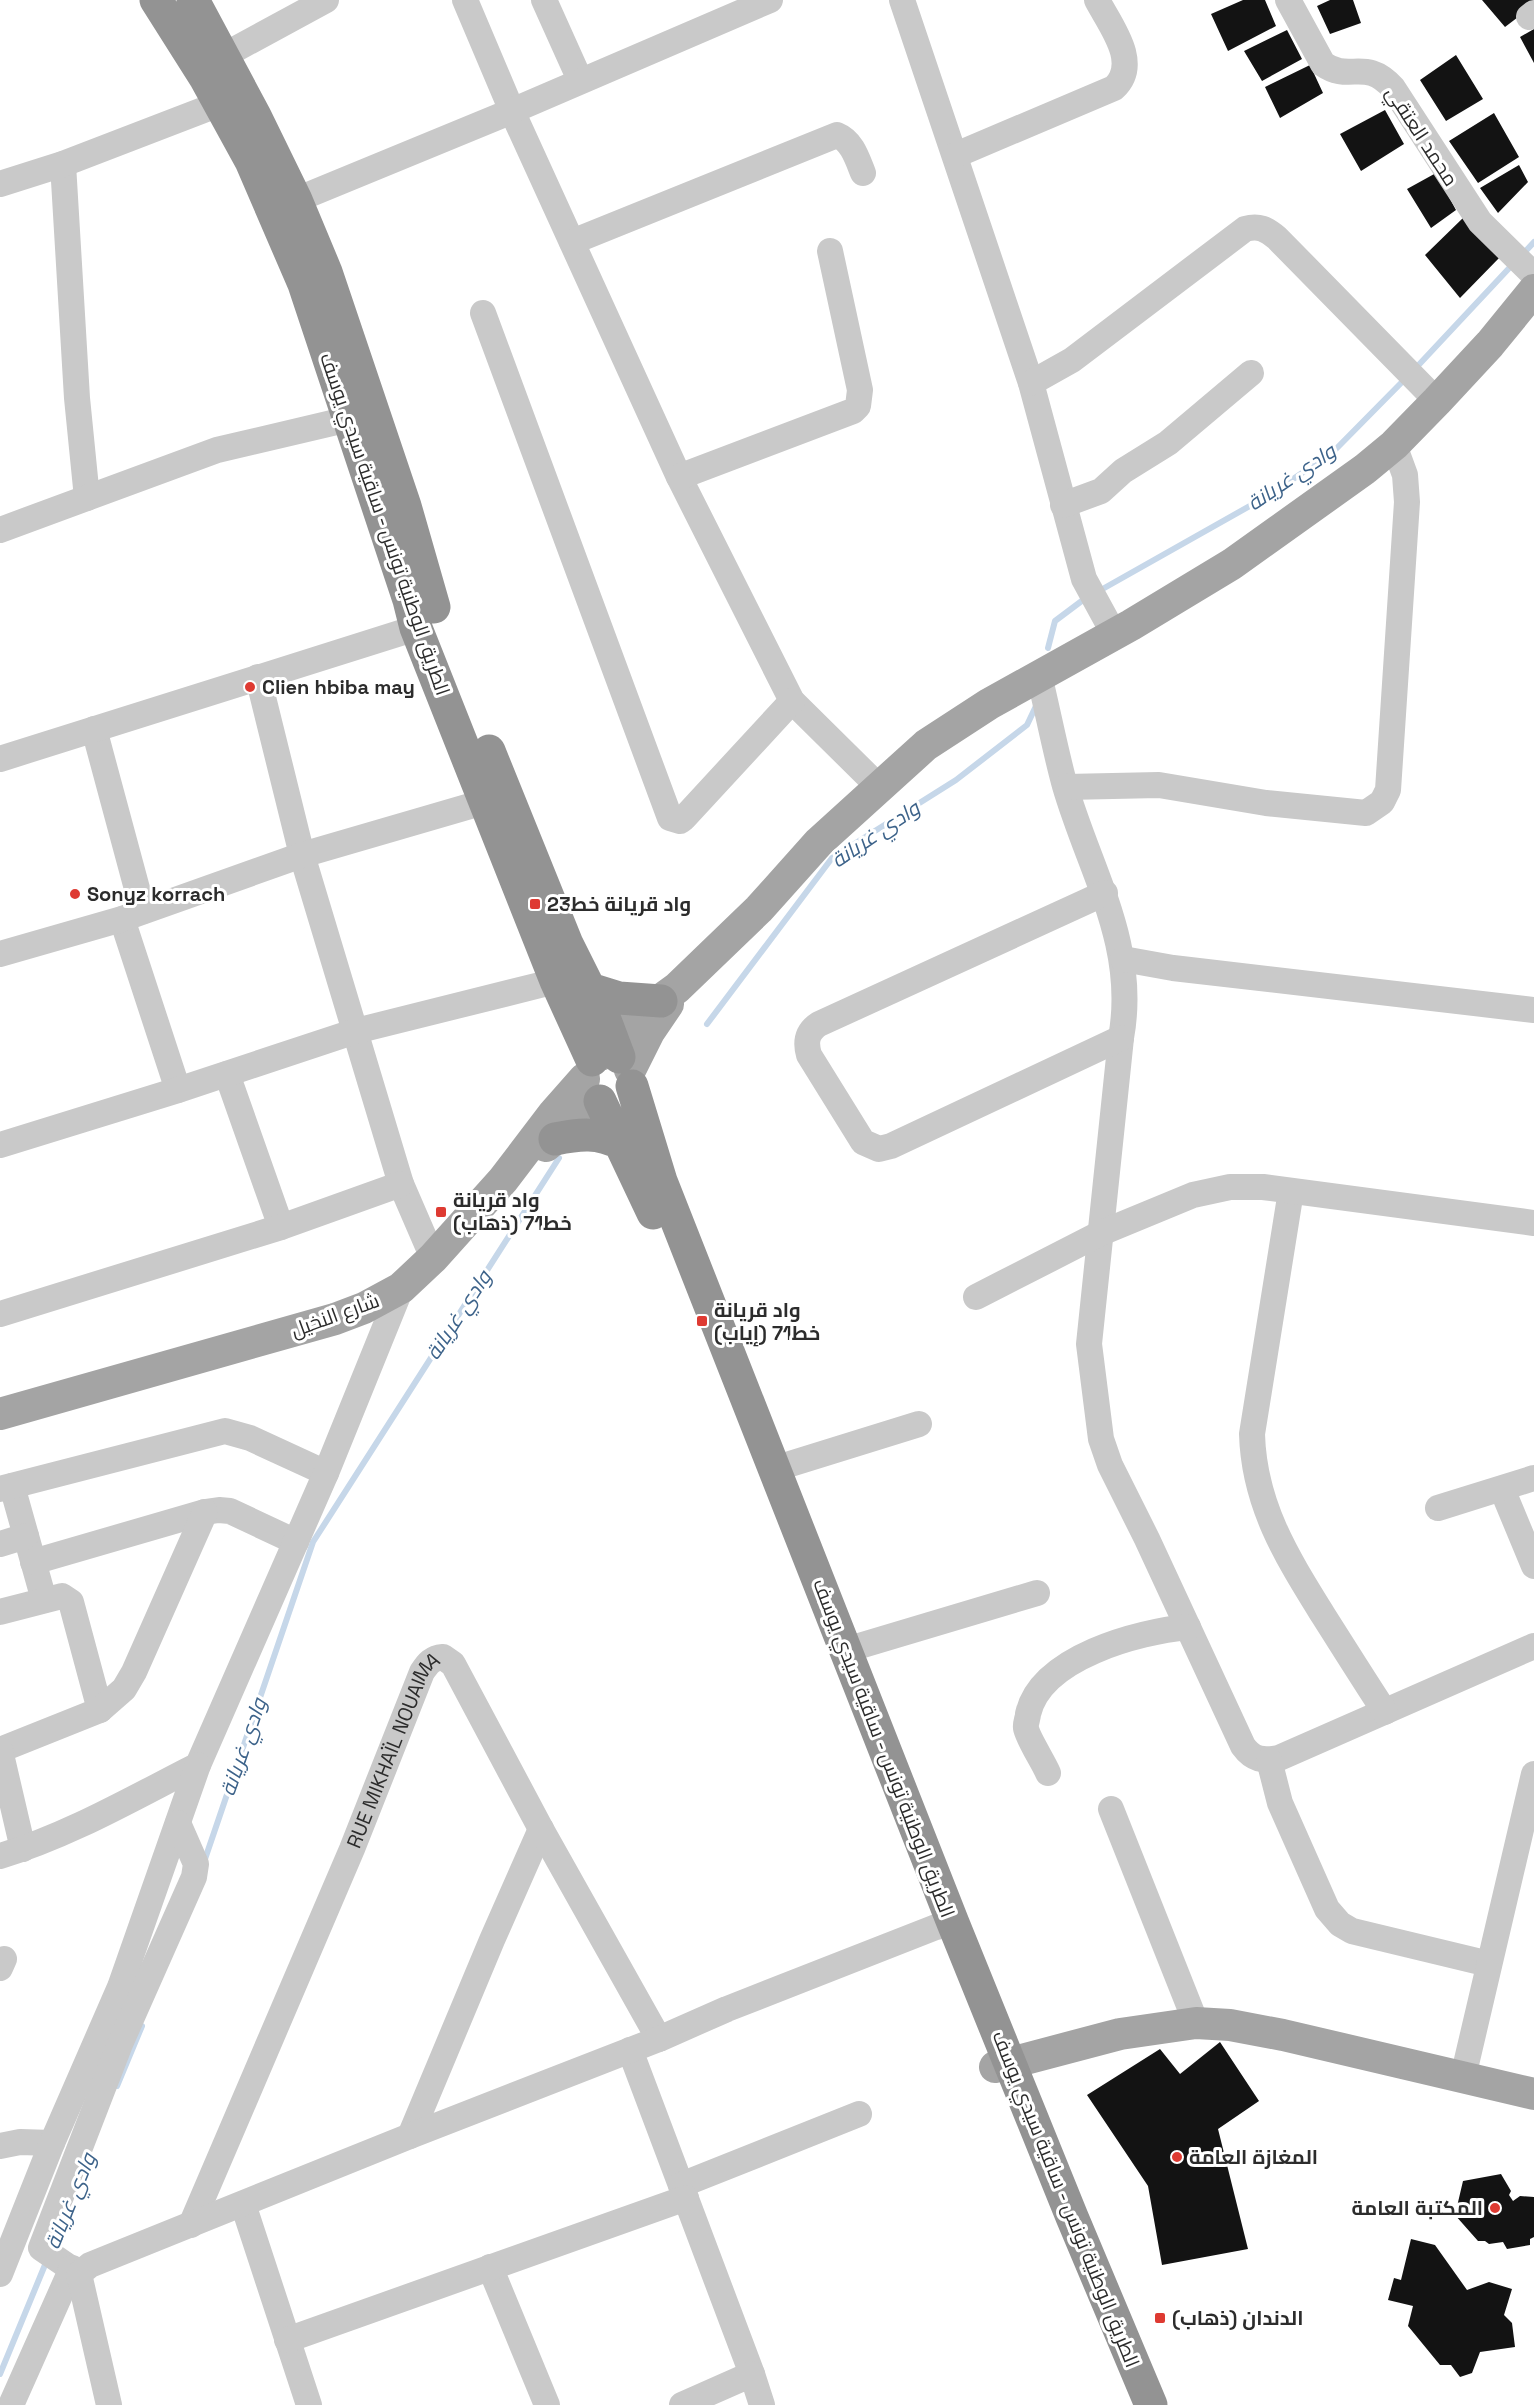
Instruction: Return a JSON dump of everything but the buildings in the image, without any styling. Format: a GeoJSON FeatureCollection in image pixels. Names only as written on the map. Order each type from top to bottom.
{"type":"FeatureCollection","features":[{"type":"Feature","properties":{"kind":"highway","name":"الطريق الوطنية تونس - ساقية سيدي يوسف"},"geometry":{"type":"LineString","coordinates":[[156,0],[219,104],[315,278],[405,506],[439,627],[567,944],[590,989],[608,1068],[621,1144],[648,1200],[1003,2066],[1151,2405]]}},
{"type":"Feature","properties":{"kind":"highway","name":"الطريق الوطنية تونس - ساقية سيدي يوسف"},"geometry":{"type":"LineString","coordinates":[[193,0],[296,200],[350,419],[410,600],[416,628],[556,981],[608,1068],[661,1181],[846,1650],[944,1925]]}},
{"type":"Feature","properties":{"kind":"highway"},"geometry":{"type":"LineString","coordinates":[[590,989],[619,998],[669,994]]}},
{"type":"Feature","properties":{"kind":"highway"},"geometry":{"type":"LineString","coordinates":[[555,1140],[591,1134],[608,1137],[621,1144]]}},
{"type":"Feature","properties":{"kind":"highway","name":"الطريق الوطنية تونس - ساقية سيدي يوسف"},"geometry":{"type":"LineString","coordinates":[[1003,2066],[1131,2405]]}},
{"type":"Feature","properties":{"kind":"main road"},"geometry":{"type":"LineString","coordinates":[[503,1180],[555,1140],[608,1068],[649,1032],[669,994],[759,909],[819,842],[926,745],[989,704],[1040,675],[1107,621],[1232,564],[1365,469],[1394,445],[1426,390],[1491,344],[1532,278]]}},
{"type":"Feature","properties":{"kind":"main road","name":"شارع النخيل"},"geometry":{"type":"LineString","coordinates":[[0,1414],[336,1319],[364,1308],[401,1288],[433,1258],[503,1180],[554,1113],[608,1068]]}},
{"type":"Feature","properties":{"kind":"main road"},"geometry":{"type":"LineString","coordinates":[[1003,2066],[1120,2034],[1196,2023],[1230,2025],[1283,2035],[1534,2094]]}},
{"type":"Feature","properties":{"kind":"street"},"geometry":{"type":"LineString","coordinates":[[223,56],[326,0]]}},
{"type":"Feature","properties":{"kind":"street"},"geometry":{"type":"LineString","coordinates":[[465,0],[512,111],[679,477],[792,701],[880,788]]}},
{"type":"Feature","properties":{"kind":"street"},"geometry":{"type":"LineString","coordinates":[[544,0],[580,80]]}},
{"type":"Feature","properties":{"kind":"street"},"geometry":{"type":"LineString","coordinates":[[296,200],[512,111],[770,0]]}},
{"type":"Feature","properties":{"kind":"street"},"geometry":{"type":"LineString","coordinates":[[903,0],[1031,383],[1084,579],[1107,621]]}},
{"type":"Feature","properties":{"kind":"street"},"geometry":{"type":"LineString","coordinates":[[956,155],[1114,88],[1121,82],[1125,71],[1124,52],[1097,0]]}},
{"type":"Feature","properties":{"kind":"street","name":"محمد العتقي"},"geometry":{"type":"LineString","coordinates":[[1288,0],[1323,64],[1340,71],[1376,73],[1393,88],[1466,203],[1480,222],[1532,278]]}},
{"type":"Feature","properties":{"kind":"street"},"geometry":{"type":"LineString","coordinates":[[0,184],[63,164],[219,104]]}},
{"type":"Feature","properties":{"kind":"street"},"geometry":{"type":"LineString","coordinates":[[572,242],[837,135],[843,137],[851,145],[863,172]]}},
{"type":"Feature","properties":{"kind":"street"},"geometry":{"type":"LineString","coordinates":[[63,164],[77,398],[87,498]]}},
{"type":"Feature","properties":{"kind":"street"},"geometry":{"type":"LineString","coordinates":[[1031,383],[1072,360],[1245,229],[1254,226],[1267,229],[1277,238],[1426,390]]}},
{"type":"Feature","properties":{"kind":"street"},"geometry":{"type":"LineString","coordinates":[[679,477],[854,411],[858,406],[860,390],[830,251]]}},
{"type":"Feature","properties":{"kind":"street"},"geometry":{"type":"LineString","coordinates":[[483,313],[670,818],[680,821],[684,818],[792,701]]}},
{"type":"Feature","properties":{"kind":"street"},"geometry":{"type":"LineString","coordinates":[[1063,505],[1101,491],[1123,471],[1168,443],[1251,373]]}},
{"type":"Feature","properties":{"kind":"street"},"geometry":{"type":"LineString","coordinates":[[0,530],[217,450],[350,419]]}},
{"type":"Feature","properties":{"kind":"street"},"geometry":{"type":"LineString","coordinates":[[1066,787],[1159,785],[1266,803],[1366,813],[1382,802],[1388,790],[1407,502],[1405,475],[1394,445]]}},
{"type":"Feature","properties":{"kind":"street"},"geometry":{"type":"LineString","coordinates":[[0,759],[416,628]]}},
{"type":"Feature","properties":{"kind":"street"},"geometry":{"type":"LineString","coordinates":[[1040,675],[1066,787],[1105,893],[1123,959],[1126,1013],[1121,1038],[1089,1344],[1101,1439],[1110,1465],[1243,1746],[1250,1756],[1269,1760],[1280,1758],[1534,1646]]}},
{"type":"Feature","properties":{"kind":"street"},"geometry":{"type":"LineString","coordinates":[[258,677],[302,855],[401,1184],[433,1258]]}},
{"type":"Feature","properties":{"kind":"street"},"geometry":{"type":"LineString","coordinates":[[94,729],[133,915],[178,1090]]}},
{"type":"Feature","properties":{"kind":"street"},"geometry":{"type":"LineString","coordinates":[[0,954],[133,915],[302,855],[484,802]]}},
{"type":"Feature","properties":{"kind":"street"},"geometry":{"type":"LineString","coordinates":[[1105,893],[819,1024],[811,1029],[806,1045],[809,1055],[863,1142],[879,1149],[891,1146],[1121,1038]]}},
{"type":"Feature","properties":{"kind":"street"},"geometry":{"type":"LineString","coordinates":[[1123,959],[1173,968],[1534,1010]]}},
{"type":"Feature","properties":{"kind":"street"},"geometry":{"type":"LineString","coordinates":[[0,1145],[178,1090],[356,1031],[556,981]]}},
{"type":"Feature","properties":{"kind":"street"},"geometry":{"type":"LineString","coordinates":[[227,1074],[281,1227]]}},
{"type":"Feature","properties":{"kind":"street"},"geometry":{"type":"LineString","coordinates":[[0,1314],[281,1227],[401,1184]]}},
{"type":"Feature","properties":{"kind":"street"},"geometry":{"type":"LineString","coordinates":[[976,1297],[1101,1233],[1193,1195],[1230,1187],[1263,1187],[1534,1223]]}},
{"type":"Feature","properties":{"kind":"street"},"geometry":{"type":"LineString","coordinates":[[1291,1191],[1251,1434],[1252,1457],[1269,1518],[1286,1555],[1385,1712]]}},
{"type":"Feature","properties":{"kind":"street"},"geometry":{"type":"LineString","coordinates":[[0,2274],[52,2143],[120,1987],[198,1766],[326,1473],[401,1288]]}},
{"type":"Feature","properties":{"kind":"street"},"geometry":{"type":"LineString","coordinates":[[774,1469],[919,1424]]}},
{"type":"Feature","properties":{"kind":"street"},"geometry":{"type":"LineString","coordinates":[[44,1600],[26,1536],[6,1487],[225,1431],[250,1438],[326,1473]]}},
{"type":"Feature","properties":{"kind":"street"},"geometry":{"type":"LineString","coordinates":[[1438,1508],[1534,1478]]}},
{"type":"Feature","properties":{"kind":"street"},"geometry":{"type":"LineString","coordinates":[[1502,1489],[1534,1566]]}},
{"type":"Feature","properties":{"kind":"street"},"geometry":{"type":"LineString","coordinates":[[33,1562],[205,1512],[219,1510],[230,1511],[296,1542]]}},
{"type":"Feature","properties":{"kind":"street"},"geometry":{"type":"LineString","coordinates":[[198,1766],[97,1816],[11,1852],[0,1750],[100,1710],[124,1689],[134,1672],[205,1512]]}},
{"type":"Feature","properties":{"kind":"street"},"geometry":{"type":"LineString","coordinates":[[0,1544],[26,1536]]}},
{"type":"Feature","properties":{"kind":"street"},"geometry":{"type":"LineString","coordinates":[[846,1650],[1037,1593]]}},
{"type":"Feature","properties":{"kind":"street"},"geometry":{"type":"LineString","coordinates":[[0,1612],[62,1596],[71,1602],[100,1710]]}},
{"type":"Feature","properties":{"kind":"street"},"geometry":{"type":"LineString","coordinates":[[1048,1773],[1026,1728],[1031,1703],[1039,1689],[1067,1665],[1105,1645],[1158,1630],[1188,1627]]}},
{"type":"Feature","properties":{"kind":"street","name":"RUE MIKHAÏL NOUAIMA"},"geometry":{"type":"LineString","coordinates":[[191,2225],[352,1849],[428,1662],[443,1657],[453,1664],[541,1829],[659,2039]]}},
{"type":"Feature","properties":{"kind":"street"},"geometry":{"type":"LineString","coordinates":[[1269,1760],[1280,1803],[1327,1909],[1340,1924],[1352,1931],[1489,1964]]}},
{"type":"Feature","properties":{"kind":"street"},"geometry":{"type":"LineString","coordinates":[[1463,2077],[1534,1774]]}},
{"type":"Feature","properties":{"kind":"street"},"geometry":{"type":"LineString","coordinates":[[1111,1809],[1196,2023]]}},
{"type":"Feature","properties":{"kind":"street"},"geometry":{"type":"LineString","coordinates":[[41,2247],[120,2044],[194,1877],[196,1864],[178,1823]]}},
{"type":"Feature","properties":{"kind":"street"},"geometry":{"type":"LineString","coordinates":[[410,2136],[541,1829]]}},
{"type":"Feature","properties":{"kind":"street"},"geometry":{"type":"LineString","coordinates":[[11,2405],[76,2271],[410,2136],[659,2039],[727,2009],[944,1925]]}},
{"type":"Feature","properties":{"kind":"street"},"geometry":{"type":"LineString","coordinates":[[630,2050],[762,2405]]}},
{"type":"Feature","properties":{"kind":"street"},"geometry":{"type":"LineString","coordinates":[[287,2340],[490,2267],[683,2191],[859,2114]]}},
{"type":"Feature","properties":{"kind":"street"},"geometry":{"type":"LineString","coordinates":[[0,2146],[20,2142],[52,2143]]}},
{"type":"Feature","properties":{"kind":"street"},"geometry":{"type":"LineString","coordinates":[[243,2204],[309,2405]]}},
{"type":"Feature","properties":{"kind":"street"},"geometry":{"type":"LineString","coordinates":[[15,2235],[41,2247],[76,2271],[109,2405]]}},
{"type":"Feature","properties":{"kind":"street"},"geometry":{"type":"LineString","coordinates":[[490,2267],[547,2405]]}},
{"type":"Feature","properties":{"kind":"street"},"geometry":{"type":"LineString","coordinates":[[682,2405],[752,2374]]}},
{"type":"Feature","properties":{"kind":"waterway","name":"وادي غريانة"},"geometry":{"type":"LineString","coordinates":[[1522,255],[1534,242]]}},
{"type":"Feature","properties":{"kind":"waterway","name":"وادي غريانة"},"geometry":{"type":"LineString","coordinates":[[1413,371],[1513,264]]}},
{"type":"Feature","properties":{"kind":"waterway","name":"وادي غريانة"},"geometry":{"type":"LineString","coordinates":[[1099,591],[1271,494],[1333,452],[1406,378]]}},
{"type":"Feature","properties":{"kind":"waterway","name":"وادي غريانة"},"geometry":{"type":"LineString","coordinates":[[1048,648],[1055,621],[1087,597]]}},
{"type":"Feature","properties":{"kind":"waterway","name":"وادي غريانة"},"geometry":{"type":"LineString","coordinates":[[707,1024],[832,858],[956,780],[1027,725],[1036,706]]}},
{"type":"Feature","properties":{"kind":"waterway","name":"وادي غريانة"},"geometry":{"type":"LineString","coordinates":[[204,1862],[313,1542],[559,1158]]}},
{"type":"Feature","properties":{"kind":"waterway","name":"وادي غريانة"},"geometry":{"type":"LineString","coordinates":[[117,2086],[142,2026]]}},
{"type":"Feature","properties":{"kind":"waterway","name":"وادي غريانة"},"geometry":{"type":"LineString","coordinates":[[0,2374],[47,2260]]}},
{"type":"Feature","properties":{"kind":"place","name":"Clien hbiba may"},"geometry":{"type":"Point","coordinates":[250,687]}},
{"type":"Feature","properties":{"kind":"place","name":"Sonyz korrach"},"geometry":{"type":"Point","coordinates":[75,894]}},
{"type":"Feature","properties":{"kind":"place","name":"واد قريانة خط23"},"geometry":{"type":"Point","coordinates":[535,904]}},
{"type":"Feature","properties":{"kind":"place","name":"واد قريانة خط71 (ذهاب)"},"geometry":{"type":"Point","coordinates":[441,1212]}},
{"type":"Feature","properties":{"kind":"place","name":"واد قريانة خط71 (إياب)"},"geometry":{"type":"Point","coordinates":[702,1321]}},
{"type":"Feature","properties":{"kind":"place","name":"المغازة العامة"},"geometry":{"type":"Point","coordinates":[1177,2157]}},
{"type":"Feature","properties":{"kind":"place","name":"المكتبة العامة"},"geometry":{"type":"Point","coordinates":[1495,2208]}},
{"type":"Feature","properties":{"kind":"place","name":"الدندان (ذهاب)"},"geometry":{"type":"Point","coordinates":[1160,2318]}}]}
